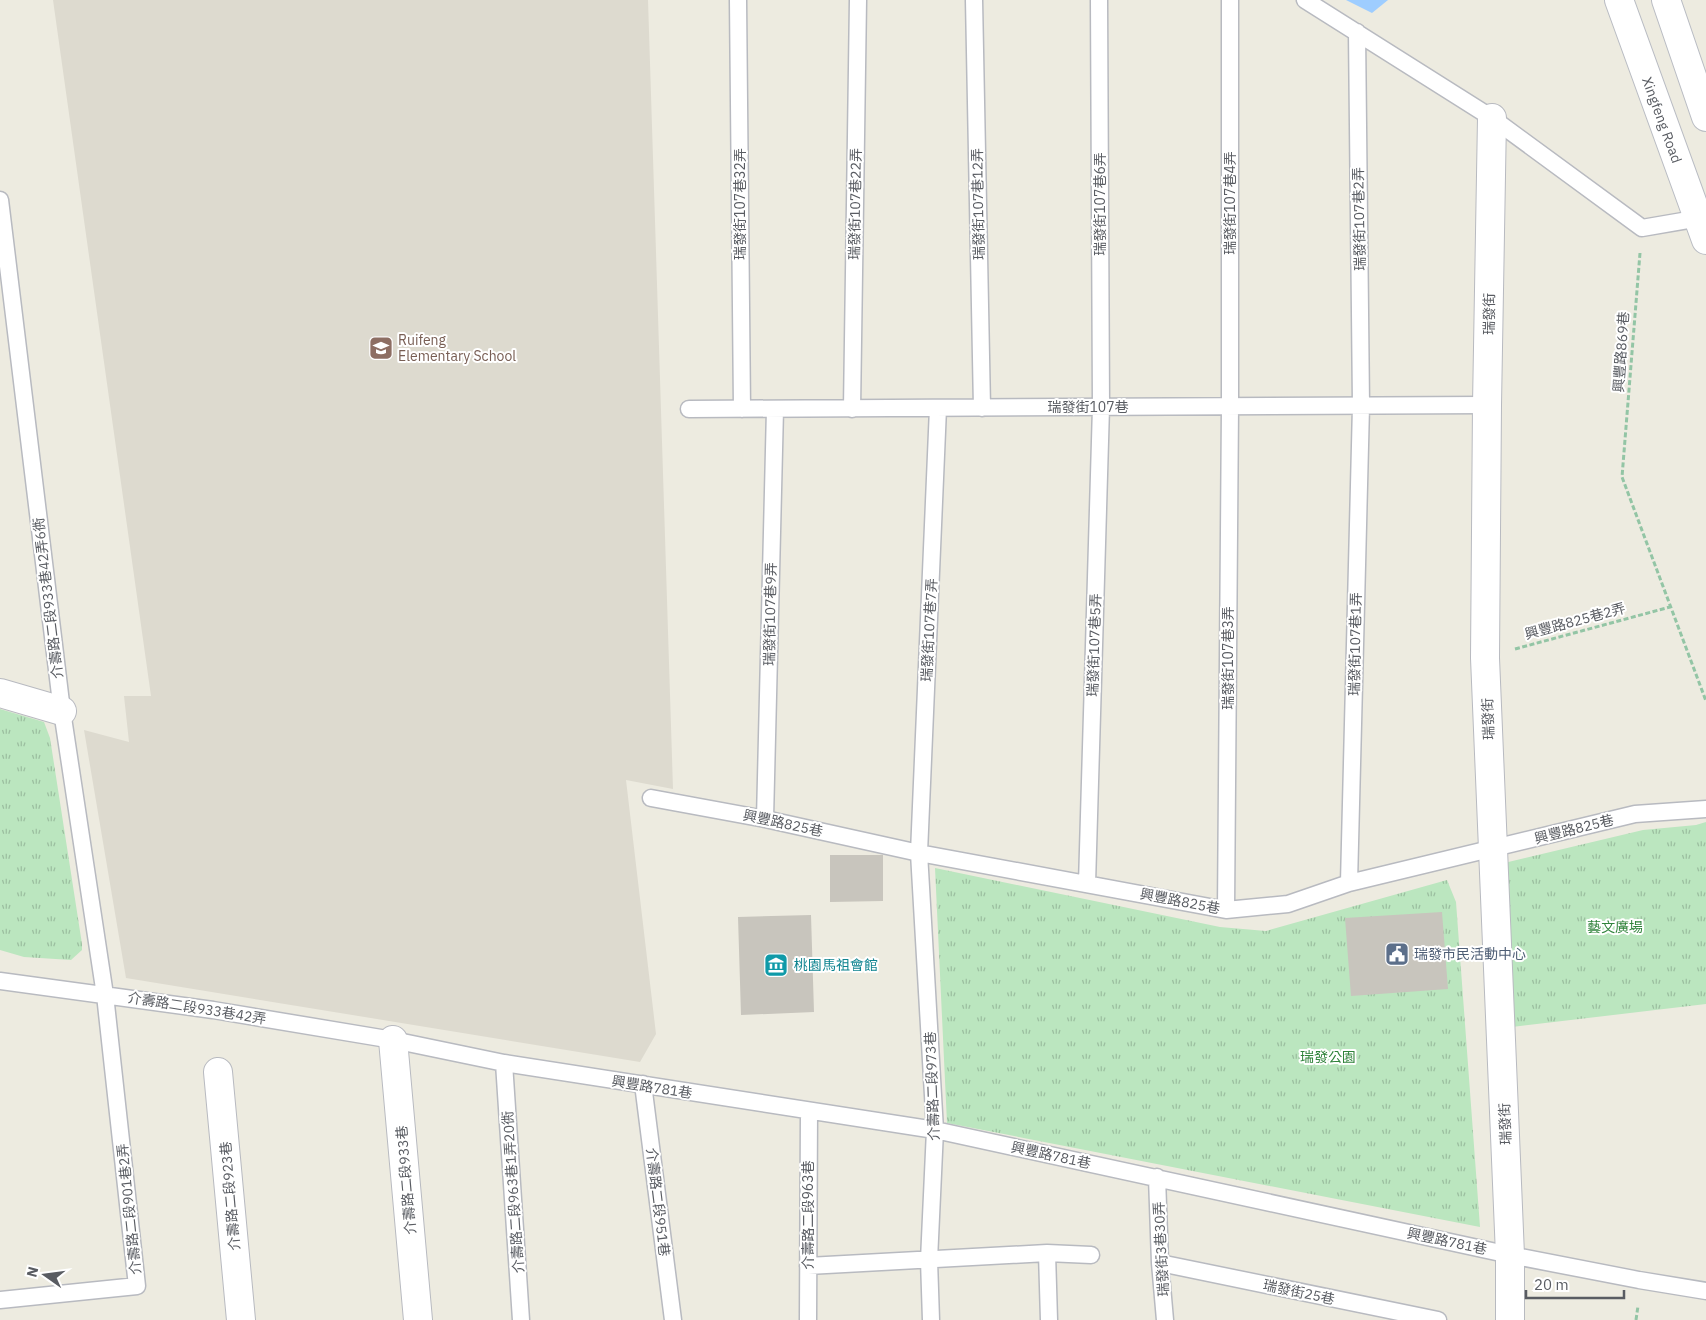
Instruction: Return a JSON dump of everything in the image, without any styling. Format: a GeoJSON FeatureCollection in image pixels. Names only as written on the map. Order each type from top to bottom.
{"type":"FeatureCollection","features":[{"type":"Feature","properties":{"kind":"street","name":"Xingfeng Road"},"geometry":{"type":"LineString","coordinates":[[1619,0],[1703,226]]}},
{"type":"Feature","properties":{"kind":"street"},"geometry":{"type":"LineString","coordinates":[[1666,0],[1706,117]]}},
{"type":"Feature","properties":{"kind":"street","name":"瑞發街"},"geometry":{"type":"LineString","coordinates":[[1492,118],[1485,658],[1510,1255],[1510,1320]]}},
{"type":"Feature","properties":{"kind":"street"},"geometry":{"type":"LineString","coordinates":[[0,693],[62,711]]}},
{"type":"Feature","properties":{"kind":"street","name":"介壽路二段933巷"},"geometry":{"type":"LineString","coordinates":[[393,1040],[418,1320]]}},
{"type":"Feature","properties":{"kind":"street","name":"介壽路二段923巷"},"geometry":{"type":"LineString","coordinates":[[218,1072],[241,1320]]}},
{"type":"Feature","properties":{"kind":"lane","name":"瑞發街107巷32弄"},"geometry":{"type":"LineString","coordinates":[[738,0],[742,409]]}},
{"type":"Feature","properties":{"kind":"lane","name":"瑞發街107巷22弄"},"geometry":{"type":"LineString","coordinates":[[852,409],[858,0]]}},
{"type":"Feature","properties":{"kind":"lane","name":"瑞發街107巷12弄"},"geometry":{"type":"LineString","coordinates":[[974,0],[982,408]]}},
{"type":"Feature","properties":{"kind":"lane","name":"瑞發街107巷6弄"},"geometry":{"type":"LineString","coordinates":[[1099,0],[1101,407]]}},
{"type":"Feature","properties":{"kind":"lane","name":"瑞發街107巷4弄"},"geometry":{"type":"LineString","coordinates":[[1230,0],[1230,406]]}},
{"type":"Feature","properties":{"kind":"lane"},"geometry":{"type":"LineString","coordinates":[[1305,0],[1492,118],[1642,228],[1703,226]]}},
{"type":"Feature","properties":{"kind":"lane","name":"瑞發街107巷2弄"},"geometry":{"type":"LineString","coordinates":[[1357,32],[1361,406]]}},
{"type":"Feature","properties":{"kind":"lane","name":"介壽路二段933巷42弄6衖"},"geometry":{"type":"LineString","coordinates":[[0,200],[62,711],[105,995]]}},
{"type":"Feature","properties":{"kind":"lane","name":"瑞發街107巷"},"geometry":{"type":"LineString","coordinates":[[689,410],[1487,405]]}},
{"type":"Feature","properties":{"kind":"lane","name":"瑞發街107巷3弄"},"geometry":{"type":"LineString","coordinates":[[1226,910],[1230,406]]}},
{"type":"Feature","properties":{"kind":"lane","name":"瑞發街107巷1弄"},"geometry":{"type":"LineString","coordinates":[[1349,883],[1361,406]]}},
{"type":"Feature","properties":{"kind":"lane","name":"瑞發街107巷5弄"},"geometry":{"type":"LineString","coordinates":[[1087,884],[1101,407]]}},
{"type":"Feature","properties":{"kind":"lane","name":"瑞發街107巷7弄"},"geometry":{"type":"LineString","coordinates":[[919,853],[938,408]]}},
{"type":"Feature","properties":{"kind":"lane","name":"瑞發街107巷9弄"},"geometry":{"type":"LineString","coordinates":[[765,819],[775,409]]}},
{"type":"Feature","properties":{"kind":"lane","name":"興豐路825巷"},"geometry":{"type":"LineString","coordinates":[[652,798],[765,819],[919,853],[1226,910],[1288,904],[1349,883],[1635,814],[1706,809]]}},
{"type":"Feature","properties":{"kind":"lane","name":"介壽路二段973巷"},"geometry":{"type":"LineString","coordinates":[[919,853],[935,1130],[929,1260],[931,1320]]}},
{"type":"Feature","properties":{"kind":"lane","name":"介壽路二段933巷42弄"},"geometry":{"type":"LineString","coordinates":[[0,981],[213,1010],[393,1040]]}},
{"type":"Feature","properties":{"kind":"lane","name":"介壽路二段901巷2弄"},"geometry":{"type":"LineString","coordinates":[[0,1300],[137,1286],[105,995]]}},
{"type":"Feature","properties":{"kind":"lane","name":"興豐路781巷"},"geometry":{"type":"LineString","coordinates":[[393,1040],[504,1063],[935,1130],[1510,1255],[1706,1292]]}},
{"type":"Feature","properties":{"kind":"lane","name":"介壽路二段963巷1弄20衖"},"geometry":{"type":"LineString","coordinates":[[504,1063],[521,1320]]}},
{"type":"Feature","properties":{"kind":"lane","name":"介壽路二段951巷"},"geometry":{"type":"LineString","coordinates":[[643,1084],[672,1320]]}},
{"type":"Feature","properties":{"kind":"lane","name":"介壽路二段963巷"},"geometry":{"type":"LineString","coordinates":[[808,1320],[809,1111]]}},
{"type":"Feature","properties":{"kind":"lane","name":"瑞發街3巷30弄"},"geometry":{"type":"LineString","coordinates":[[1157,1177],[1160,1263],[1165,1320]]}},
{"type":"Feature","properties":{"kind":"lane"},"geometry":{"type":"LineString","coordinates":[[808,1266],[1048,1253],[1091,1255]]}},
{"type":"Feature","properties":{"kind":"lane"},"geometry":{"type":"LineString","coordinates":[[1048,1253],[1049,1320]]}},
{"type":"Feature","properties":{"kind":"lane","name":"瑞發街25巷"},"geometry":{"type":"LineString","coordinates":[[1160,1263],[1378,1314],[1438,1320]]}},
{"type":"Feature","properties":{"kind":"path","name":"興豐路869巷"},"geometry":{"type":"LineString","coordinates":[[1642,228],[1622,477],[1670,607]]}},
{"type":"Feature","properties":{"kind":"path","name":"興豐路825巷2弄"},"geometry":{"type":"LineString","coordinates":[[1485,658],[1670,607]]}},
{"type":"Feature","properties":{"kind":"path"},"geometry":{"type":"LineString","coordinates":[[1670,607],[1706,701]]}},
{"type":"Feature","properties":{"kind":"shaded area","name":"Ruifeng Elementary School"},"geometry":{"type":"Polygon","coordinates":[[[53,0],[648,0],[673,789],[626,780],[656,1034],[640,1062],[126,978],[84,730],[129,742],[124,696],[151,696],[53,0]]]}},
{"type":"Feature","properties":{"kind":"green space"},"geometry":{"type":"Polygon","coordinates":[[[0,709],[44,722],[50,738],[82,944],[82,950],[71,960],[24,957],[0,950],[0,709]]]}},
{"type":"Feature","properties":{"kind":"green space","name":"藝文廣場"},"geometry":{"type":"Polygon","coordinates":[[[1706,822],[1706,1004],[1512,1027],[1500,864],[1643,830],[1696,825],[1706,822]]]}},
{"type":"Feature","properties":{"kind":"green space","name":"瑞發公園"},"geometry":{"type":"Polygon","coordinates":[[[935,868],[1220,927],[1266,931],[1447,880],[1456,902],[1480,1227],[947,1123],[935,868]]]}},
{"type":"Feature","properties":{"kind":"water"},"geometry":{"type":"Polygon","coordinates":[[[1346,0],[1388,0],[1372,13],[1346,0]]]}},
{"type":"Feature","properties":{"kind":"building"},"geometry":{"type":"Polygon","coordinates":[[[830,855],[883,855],[883,901],[830,902],[830,855]]]}},
{"type":"Feature","properties":{"kind":"building","name":"瑞發市民活動中心"},"geometry":{"type":"Polygon","coordinates":[[[1442,912],[1448,989],[1351,996],[1345,918],[1442,912]]]}},
{"type":"Feature","properties":{"kind":"building","name":"桃園馬祖會館"},"geometry":{"type":"Polygon","coordinates":[[[811,915],[814,1012],[741,1015],[738,917],[811,915]]]}},
{"type":"Feature","properties":{"kind":"place","name":"Ruifeng Elementary School"},"geometry":{"type":"Point","coordinates":[381,348]}},
{"type":"Feature","properties":{"kind":"place","name":"瑞發市民活動中心"},"geometry":{"type":"Point","coordinates":[1397,954]}},
{"type":"Feature","properties":{"kind":"place","name":"桃園馬祖會館"},"geometry":{"type":"Point","coordinates":[776,965]}}]}
